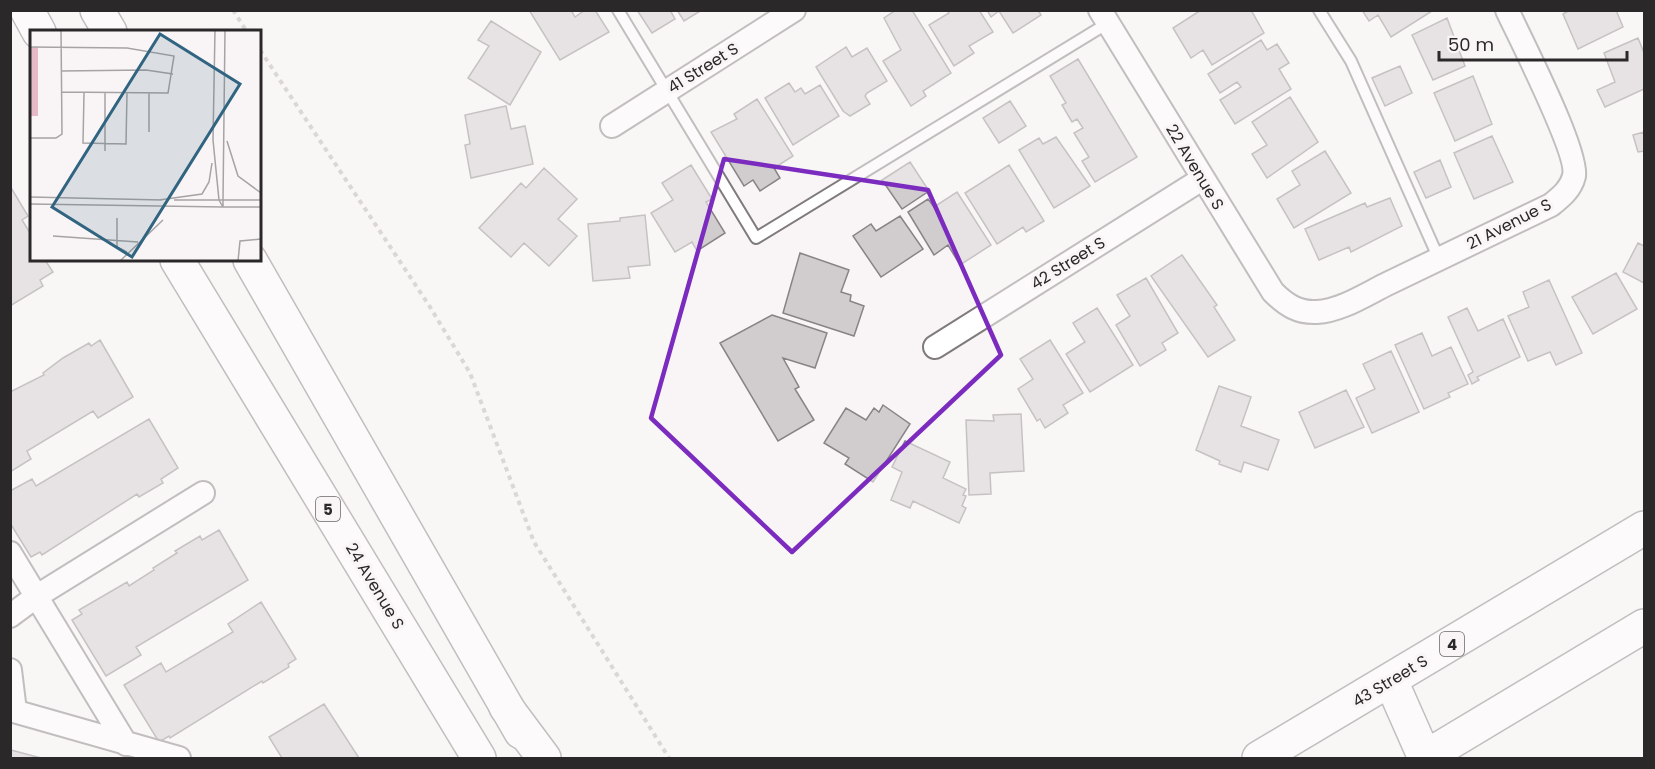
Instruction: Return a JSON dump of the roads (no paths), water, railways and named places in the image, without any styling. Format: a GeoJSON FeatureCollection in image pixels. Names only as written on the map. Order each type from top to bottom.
{"type":"FeatureCollection","features":[{"type":"Feature","properties":{"kind":"main road"},"geometry":{"type":"LineString","coordinates":[[27,10],[38,30]]}},
{"type":"Feature","properties":{"kind":"main road"},"geometry":{"type":"LineString","coordinates":[[98,10],[109,30]]}},
{"type":"Feature","properties":{"kind":"main road","name":"24 Avenue S"},"geometry":{"type":"LineString","coordinates":[[178,261],[479,759]]}},
{"type":"Feature","properties":{"kind":"main road"},"geometry":{"type":"LineString","coordinates":[[251,261],[538,759]]}},
{"type":"Feature","properties":{"kind":"main road","name":"43 Street S"},"geometry":{"type":"LineString","coordinates":[[1259,759],[1644,528]]}},
{"type":"Feature","properties":{"kind":"main road"},"geometry":{"type":"LineString","coordinates":[[1391,681],[1424,758],[1644,626]]}},
{"type":"Feature","properties":{"kind":"main road"},"geometry":{"type":"LineString","coordinates":[[506,707],[544,759]]}},
{"type":"Feature","properties":{"kind":"street","name":"41 Street S"},"geometry":{"type":"LineString","coordinates":[[612,126],[795,10]]}},
{"type":"Feature","properties":{"kind":"street","name":"21 Avenue S"},"geometry":{"type":"LineString","coordinates":[[1302,311],[1318,312],[1331,309],[1551,205],[1565,194],[1575,176],[1568,143],[1507,10]]}},
{"type":"Feature","properties":{"kind":"street","name":"22 Avenue S"},"geometry":{"type":"LineString","coordinates":[[1104,17],[1273,292],[1286,305],[1302,311]]}},
{"type":"Feature","properties":{"kind":"street","name":"42 Street S"},"geometry":{"type":"LineString","coordinates":[[934,347],[1202,179]]}},
{"type":"Feature","properties":{"kind":"street"},"geometry":{"type":"LineString","coordinates":[[10,616],[37,596],[203,493]]}},
{"type":"Feature","properties":{"kind":"street"},"geometry":{"type":"LineString","coordinates":[[10,553],[126,744]]}},
{"type":"Feature","properties":{"kind":"street"},"geometry":{"type":"LineString","coordinates":[[10,670],[13,711],[179,759]]}},
{"type":"Feature","properties":{"kind":"lane"},"geometry":{"type":"LineString","coordinates":[[618,10],[756,238],[1104,17]]}},
{"type":"Feature","properties":{"kind":"lane"},"geometry":{"type":"LineString","coordinates":[[1319,10],[1351,61],[1439,259]]}}]}
